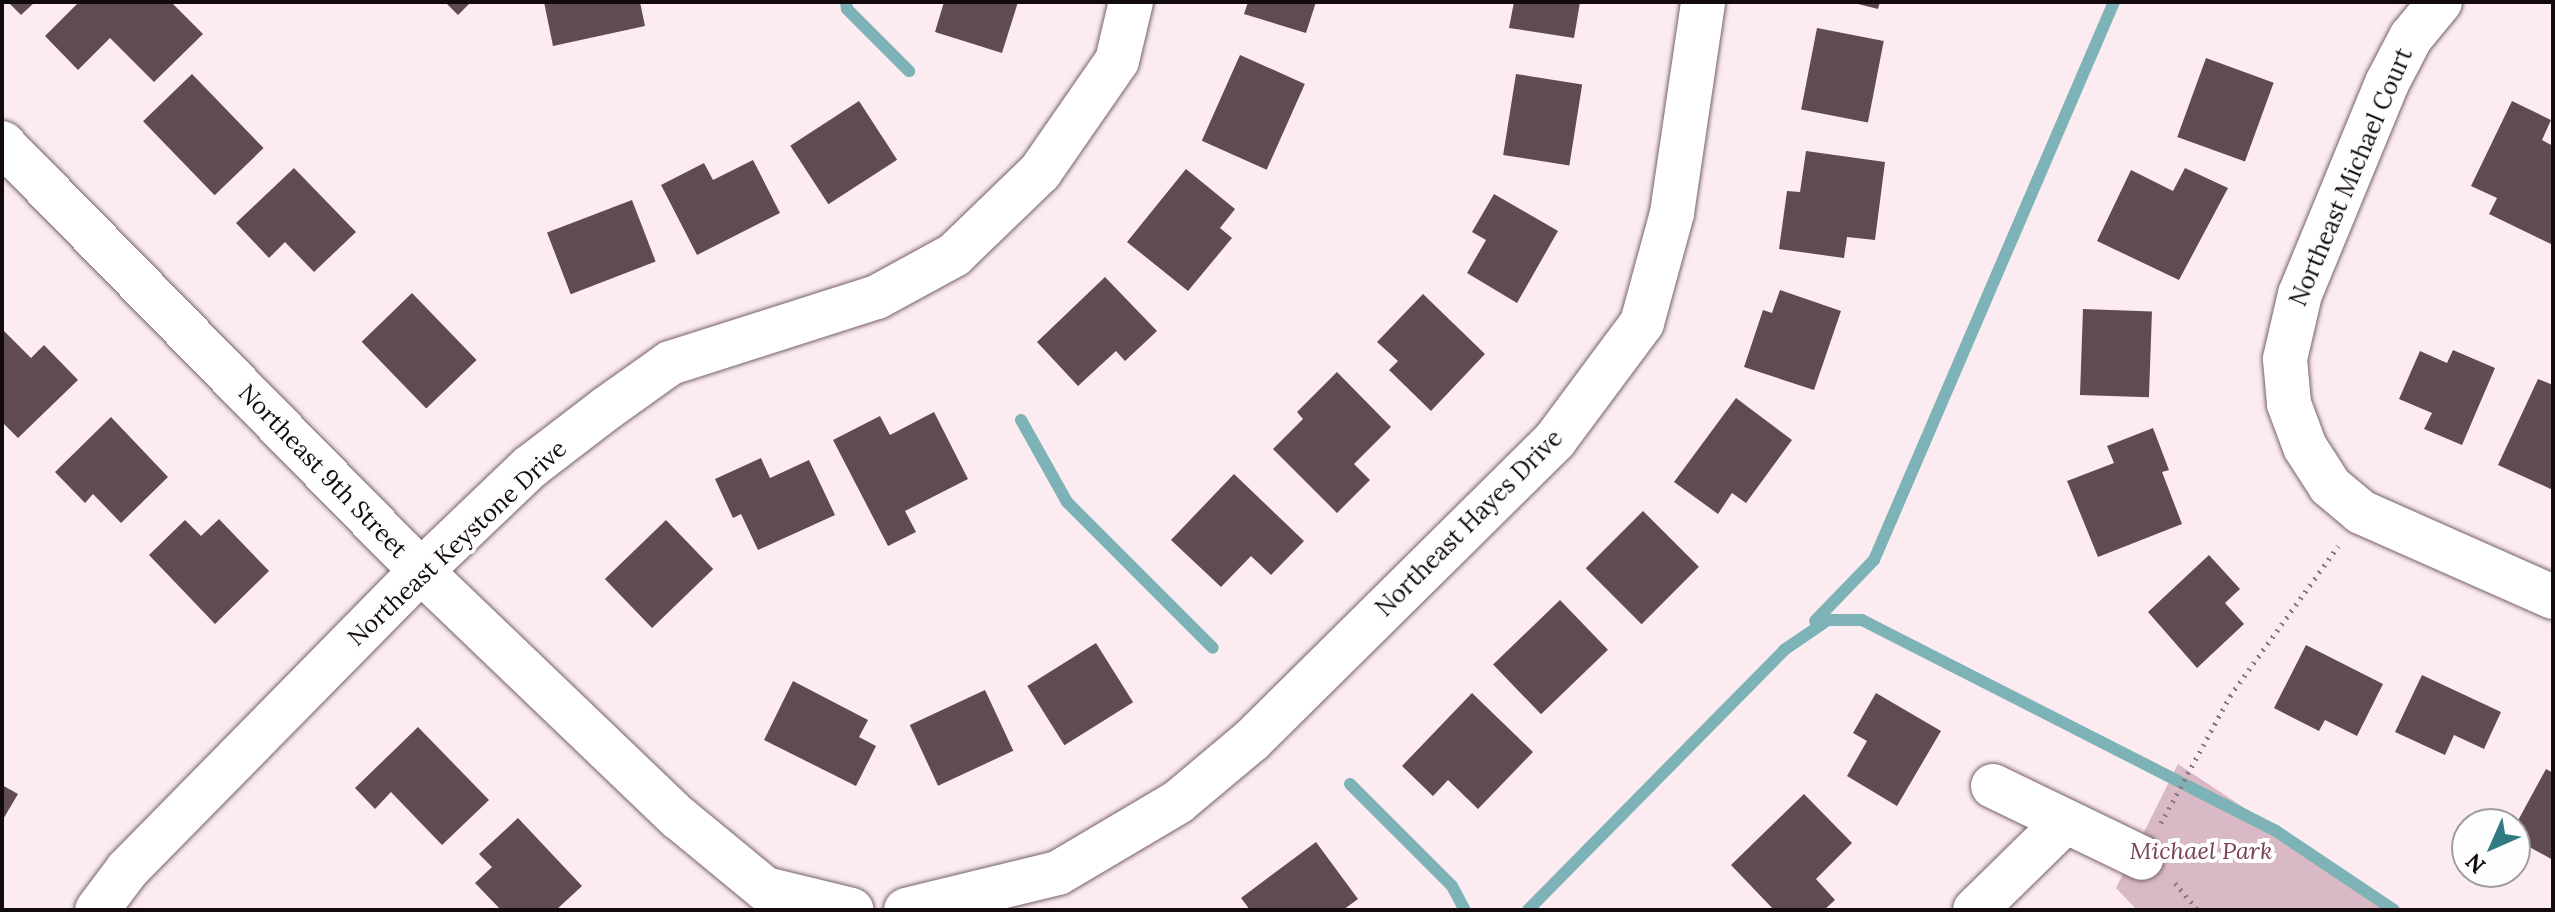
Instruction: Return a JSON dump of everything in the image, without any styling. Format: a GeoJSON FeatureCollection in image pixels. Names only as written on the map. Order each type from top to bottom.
{"type":"FeatureCollection","features":[{"type":"Feature","properties":{"kind":"street","name":"Northeast Keystone Drive"},"geometry":{"type":"LineString","coordinates":[[97,910],[127,870],[421,571],[530,467],[670,363],[877,297],[954,255],[1040,172],[1117,61],[1131,2]]}},
{"type":"Feature","properties":{"kind":"street","name":"Northeast Hayes Drive"},"geometry":{"type":"LineString","coordinates":[[906,910],[1058,873],[1178,802],[1243,748],[1555,440],[1642,323],[1672,213],[1703,2]]}},
{"type":"Feature","properties":{"kind":"street","name":"Northeast Michael Court"},"geometry":{"type":"LineString","coordinates":[[2440,2],[2411,37],[2387,83],[2292,314],[2285,359],[2289,404],[2305,447],[2330,486],[2361,512],[2553,597]]}},
{"type":"Feature","properties":{"kind":"street","name":"Northeast 9th Street"},"geometry":{"type":"LineString","coordinates":[[2,143],[421,571],[679,818],[765,889],[852,910]]}},
{"type":"Feature","properties":{"kind":"street"},"geometry":{"type":"LineString","coordinates":[[1993,786],[2142,858]]}},
{"type":"Feature","properties":{"kind":"street"},"geometry":{"type":"LineString","coordinates":[[1975,910],[2065,822]]}},
{"type":"Feature","properties":{"kind":"path"},"geometry":{"type":"LineString","coordinates":[[2165,814],[2230,696],[2361,512]]}},
{"type":"Feature","properties":{"kind":"green space","name":"Michael Park"},"geometry":{"type":"Polygon","coordinates":[[[2178,764],[2399,910],[2137,910],[2116,888],[2178,764]]]}},
{"type":"Feature","properties":{"kind":"building"},"geometry":{"type":"Polygon","coordinates":[[[8,2],[35,2],[21,15],[8,2]]]}},
{"type":"Feature","properties":{"kind":"building"},"geometry":{"type":"Polygon","coordinates":[[[79,2],[171,2],[203,34],[154,82],[110,38],[78,70],[45,36],[79,2]]]}},
{"type":"Feature","properties":{"kind":"building"},"geometry":{"type":"Polygon","coordinates":[[[445,2],[471,2],[458,15],[445,2]]]}},
{"type":"Feature","properties":{"kind":"building"},"geometry":{"type":"Polygon","coordinates":[[[544,2],[640,2],[645,26],[553,46],[544,2]]]}},
{"type":"Feature","properties":{"kind":"building"},"geometry":{"type":"Polygon","coordinates":[[[944,2],[1018,2],[1002,53],[935,32],[944,2]]]}},
{"type":"Feature","properties":{"kind":"building"},"geometry":{"type":"Polygon","coordinates":[[[1248,2],[1316,2],[1306,33],[1244,14],[1248,2]]]}},
{"type":"Feature","properties":{"kind":"building"},"geometry":{"type":"Polygon","coordinates":[[[1514,2],[1580,2],[1574,38],[1509,28],[1514,2]]]}},
{"type":"Feature","properties":{"kind":"building"},"geometry":{"type":"Polygon","coordinates":[[[1850,2],[1880,2],[1878,9],[1850,2]]]}},
{"type":"Feature","properties":{"kind":"building"},"geometry":{"type":"Polygon","coordinates":[[[1817,28],[1884,41],[1868,122],[1801,109],[1817,28]]]}},
{"type":"Feature","properties":{"kind":"building"},"geometry":{"type":"Polygon","coordinates":[[[1240,55],[1305,84],[1267,170],[1202,141],[1240,55]]]}},
{"type":"Feature","properties":{"kind":"building"},"geometry":{"type":"Polygon","coordinates":[[[2206,58],[2274,83],[2245,162],[2177,137],[2206,58]]]}},
{"type":"Feature","properties":{"kind":"building"},"geometry":{"type":"Polygon","coordinates":[[[192,74],[264,148],[215,195],[143,121],[192,74]]]}},
{"type":"Feature","properties":{"kind":"building"},"geometry":{"type":"Polygon","coordinates":[[[1516,74],[1582,84],[1569,165],[1503,155],[1516,74]]]}},
{"type":"Feature","properties":{"kind":"building"},"geometry":{"type":"Polygon","coordinates":[[[859,101],[897,160],[828,204],[790,146],[859,101]]]}},
{"type":"Feature","properties":{"kind":"building"},"geometry":{"type":"Polygon","coordinates":[[[2512,101],[2551,120],[2542,140],[2553,146],[2553,245],[2489,214],[2497,198],[2471,186],[2512,101]]]}},
{"type":"Feature","properties":{"kind":"building"},"geometry":{"type":"Polygon","coordinates":[[[1806,151],[1885,162],[1875,240],[1847,237],[1844,258],[1779,249],[1787,191],[1800,192],[1806,151]]]}},
{"type":"Feature","properties":{"kind":"building"},"geometry":{"type":"Polygon","coordinates":[[[753,160],[780,213],[697,255],[661,185],[704,163],[713,180],[753,160]]]}},
{"type":"Feature","properties":{"kind":"building"},"geometry":{"type":"Polygon","coordinates":[[[294,168],[356,232],[314,272],[285,242],[269,258],[236,223],[294,168]]]}},
{"type":"Feature","properties":{"kind":"building"},"geometry":{"type":"Polygon","coordinates":[[[2185,168],[2228,188],[2179,280],[2097,241],[2131,170],[2173,191],[2185,168]]]}},
{"type":"Feature","properties":{"kind":"building"},"geometry":{"type":"Polygon","coordinates":[[[1186,169],[1235,209],[1220,228],[1232,238],[1188,291],[1127,242],[1186,169]]]}},
{"type":"Feature","properties":{"kind":"building"},"geometry":{"type":"Polygon","coordinates":[[[1494,194],[1558,231],[1517,303],[1467,273],[1486,240],[1472,232],[1494,194]]]}},
{"type":"Feature","properties":{"kind":"building"},"geometry":{"type":"Polygon","coordinates":[[[632,200],[656,262],[571,294],[547,233],[632,200]]]}},
{"type":"Feature","properties":{"kind":"building"},"geometry":{"type":"Polygon","coordinates":[[[1105,277],[1157,331],[1125,361],[1116,351],[1078,386],[1037,342],[1105,277]]]}},
{"type":"Feature","properties":{"kind":"building"},"geometry":{"type":"Polygon","coordinates":[[[1780,290],[1841,311],[1814,390],[1744,367],[1763,310],[1772,313],[1780,290]]]}},
{"type":"Feature","properties":{"kind":"building"},"geometry":{"type":"Polygon","coordinates":[[[412,293],[477,360],[426,409],[362,342],[412,293]]]}},
{"type":"Feature","properties":{"kind":"building"},"geometry":{"type":"Polygon","coordinates":[[[1423,294],[1485,354],[1431,411],[1389,370],[1398,361],[1377,342],[1423,294]]]}},
{"type":"Feature","properties":{"kind":"building"},"geometry":{"type":"Polygon","coordinates":[[[2083,309],[2152,311],[2149,397],[2080,395],[2083,309]]]}},
{"type":"Feature","properties":{"kind":"building"},"geometry":{"type":"Polygon","coordinates":[[[2,329],[31,358],[44,345],[78,380],[18,438],[2,422],[2,329]]]}},
{"type":"Feature","properties":{"kind":"building"},"geometry":{"type":"Polygon","coordinates":[[[2453,350],[2495,368],[2462,445],[2424,429],[2432,413],[2399,399],[2420,351],[2447,363],[2453,350]]]}},
{"type":"Feature","properties":{"kind":"building"},"geometry":{"type":"Polygon","coordinates":[[[1337,372],[1391,427],[1354,464],[1370,480],[1337,513],[1273,449],[1303,419],[1297,412],[1337,372]]]}},
{"type":"Feature","properties":{"kind":"building"},"geometry":{"type":"Polygon","coordinates":[[[2538,379],[2553,385],[2553,490],[2498,465],[2538,379]]]}},
{"type":"Feature","properties":{"kind":"building"},"geometry":{"type":"Polygon","coordinates":[[[1736,398],[1792,440],[1746,503],[1732,493],[1718,514],[1674,482],[1736,398]]]}},
{"type":"Feature","properties":{"kind":"building"},"geometry":{"type":"Polygon","coordinates":[[[934,412],[968,479],[905,511],[916,532],[888,546],[833,440],[880,416],[890,435],[934,412]]]}},
{"type":"Feature","properties":{"kind":"building"},"geometry":{"type":"Polygon","coordinates":[[[111,417],[168,477],[121,523],[93,494],[85,503],[55,472],[111,417]]]}},
{"type":"Feature","properties":{"kind":"building"},"geometry":{"type":"Polygon","coordinates":[[[2153,428],[2169,470],[2162,472],[2182,524],[2098,557],[2067,481],[2114,463],[2107,446],[2153,428]]]}},
{"type":"Feature","properties":{"kind":"building"},"geometry":{"type":"Polygon","coordinates":[[[761,458],[770,478],[809,460],[835,515],[758,550],[741,514],[733,518],[715,479],[761,458]]]}},
{"type":"Feature","properties":{"kind":"building"},"geometry":{"type":"Polygon","coordinates":[[[1234,474],[1304,541],[1271,575],[1251,556],[1221,587],[1171,540],[1234,474]]]}},
{"type":"Feature","properties":{"kind":"building"},"geometry":{"type":"Polygon","coordinates":[[[1643,511],[1699,567],[1642,624],[1586,568],[1643,511]]]}},
{"type":"Feature","properties":{"kind":"building"},"geometry":{"type":"Polygon","coordinates":[[[219,519],[269,571],[215,624],[149,555],[185,520],[201,536],[219,519]]]}},
{"type":"Feature","properties":{"kind":"building"},"geometry":{"type":"Polygon","coordinates":[[[666,520],[713,569],[652,628],[605,579],[666,520]]]}},
{"type":"Feature","properties":{"kind":"building"},"geometry":{"type":"Polygon","coordinates":[[[2209,555],[2240,589],[2225,603],[2244,624],[2197,668],[2148,612],[2209,555]]]}},
{"type":"Feature","properties":{"kind":"building"},"geometry":{"type":"Polygon","coordinates":[[[1560,600],[1608,650],[1541,714],[1493,665],[1560,600]]]}},
{"type":"Feature","properties":{"kind":"building"},"geometry":{"type":"Polygon","coordinates":[[[1096,643],[1133,702],[1064,745],[1027,686],[1096,643]]]}},
{"type":"Feature","properties":{"kind":"building"},"geometry":{"type":"Polygon","coordinates":[[[2306,645],[2383,684],[2357,736],[2325,720],[2319,731],[2274,708],[2306,645]]]}},
{"type":"Feature","properties":{"kind":"building"},"geometry":{"type":"Polygon","coordinates":[[[2422,675],[2501,712],[2484,749],[2454,735],[2445,755],[2395,732],[2422,675]]]}},
{"type":"Feature","properties":{"kind":"building"},"geometry":{"type":"Polygon","coordinates":[[[793,681],[868,720],[859,737],[876,746],[856,786],[764,740],[793,681]]]}},
{"type":"Feature","properties":{"kind":"building"},"geometry":{"type":"Polygon","coordinates":[[[985,690],[1013,751],[938,786],[910,725],[985,690]]]}},
{"type":"Feature","properties":{"kind":"building"},"geometry":{"type":"Polygon","coordinates":[[[1472,693],[1533,752],[1478,809],[1448,780],[1433,796],[1402,766],[1472,693]]]}},
{"type":"Feature","properties":{"kind":"building"},"geometry":{"type":"Polygon","coordinates":[[[1876,693],[1941,731],[1897,806],[1847,776],[1867,741],[1853,733],[1876,693]]]}},
{"type":"Feature","properties":{"kind":"building"},"geometry":{"type":"Polygon","coordinates":[[[418,727],[489,800],[442,845],[391,792],[375,809],[355,788],[418,727]]]}},
{"type":"Feature","properties":{"kind":"building"},"geometry":{"type":"Polygon","coordinates":[[[2546,769],[2553,773],[2553,860],[2531,848],[2531,808],[2525,808],[2546,769]]]}},
{"type":"Feature","properties":{"kind":"building"},"geometry":{"type":"Polygon","coordinates":[[[2,785],[18,794],[2,821],[2,785]]]}},
{"type":"Feature","properties":{"kind":"building"},"geometry":{"type":"Polygon","coordinates":[[[1804,794],[1852,843],[1816,879],[1835,900],[1824,910],[1774,910],[1731,865],[1804,794]]]}},
{"type":"Feature","properties":{"kind":"building"},"geometry":{"type":"Polygon","coordinates":[[[518,818],[582,886],[556,910],[501,910],[475,883],[492,867],[479,854],[518,818]]]}},
{"type":"Feature","properties":{"kind":"building"},"geometry":{"type":"Polygon","coordinates":[[[1316,842],[1358,899],[1343,910],[1250,910],[1241,898],[1316,842]]]}},
{"type":"Feature","properties":{"kind":"waterway"},"geometry":{"type":"LineString","coordinates":[[846,2],[847,9],[909,71]]}},
{"type":"Feature","properties":{"kind":"waterway"},"geometry":{"type":"LineString","coordinates":[[1815,621],[1874,560],[2114,2]]}},
{"type":"Feature","properties":{"kind":"waterway"},"geometry":{"type":"LineString","coordinates":[[1021,420],[1067,502],[1213,648]]}},
{"type":"Feature","properties":{"kind":"waterway"},"geometry":{"type":"LineString","coordinates":[[1528,910],[1784,650],[1828,620],[1862,620],[2276,831],[2394,910]]}},
{"type":"Feature","properties":{"kind":"waterway"},"geometry":{"type":"LineString","coordinates":[[1350,784],[1452,886],[1465,910]]}}]}
